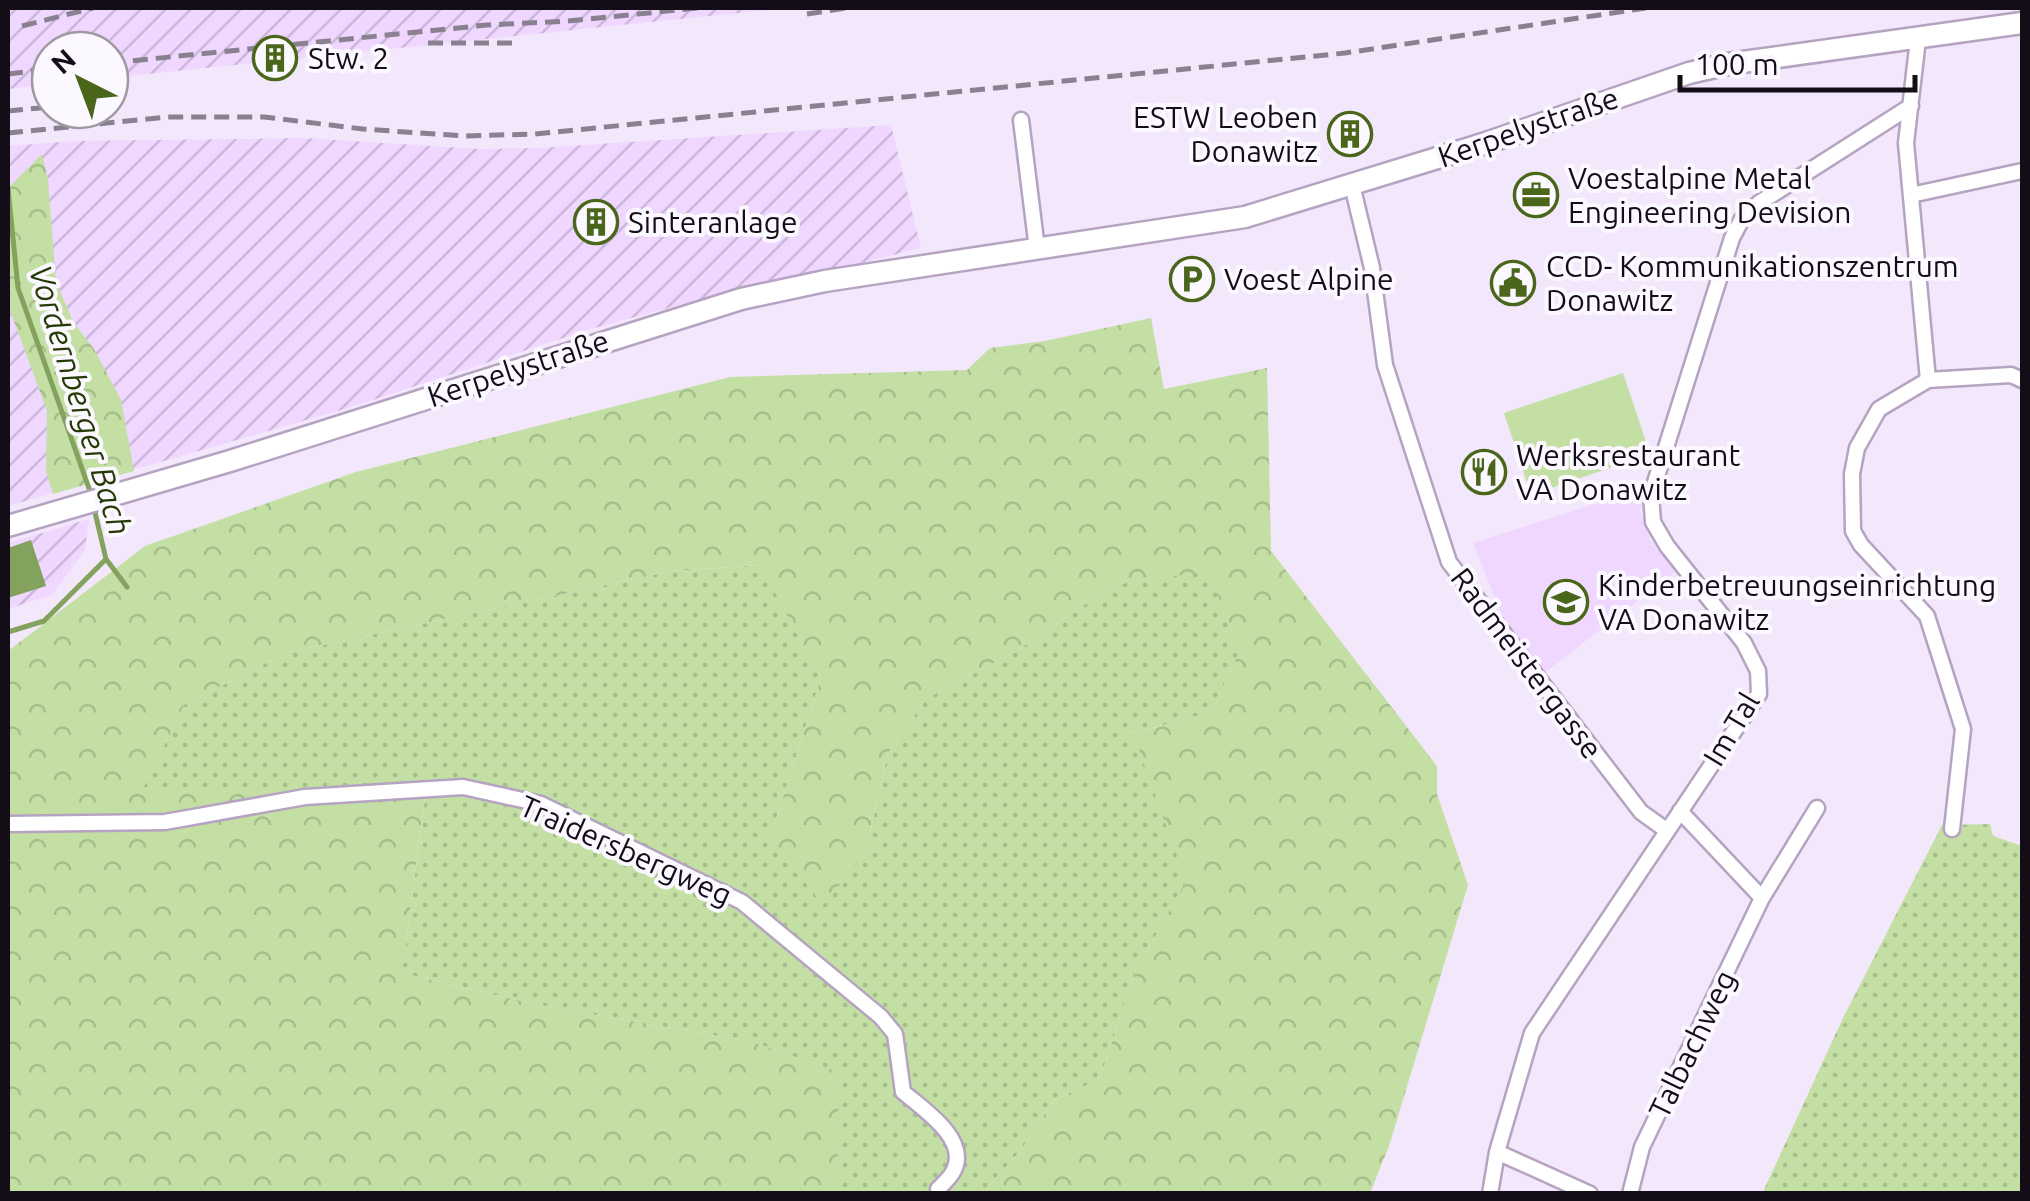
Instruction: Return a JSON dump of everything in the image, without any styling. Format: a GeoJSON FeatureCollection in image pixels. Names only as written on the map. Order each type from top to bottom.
{"type":"FeatureCollection","features":[{"type":"Feature","properties":{"kind":"main road","name":"Kerpelystraße"},"geometry":{"type":"LineString","coordinates":[[8,526],[230,461],[741,298],[825,281],[1245,216],[1352,185],[1689,73],[1728,64],[2022,23]]}},
{"type":"Feature","properties":{"kind":"street"},"geometry":{"type":"LineString","coordinates":[[1918,38],[1906,143],[1928,380]]}},
{"type":"Feature","properties":{"kind":"street","name":"Im Tal"},"geometry":{"type":"LineString","coordinates":[[1490,1194],[1497,1152],[1532,1032],[1759,694],[1758,671],[1744,644],[1667,546],[1653,522],[1651,495],[1732,238],[1742,219],[1758,203],[1911,106]]}},
{"type":"Feature","properties":{"kind":"street"},"geometry":{"type":"LineString","coordinates":[[1022,120],[1037,250]]}},
{"type":"Feature","properties":{"kind":"street"},"geometry":{"type":"LineString","coordinates":[[1911,195],[2022,171]]}},
{"type":"Feature","properties":{"kind":"street","name":"Radmeistergasse"},"geometry":{"type":"LineString","coordinates":[[1352,185],[1372,268],[1384,365],[1449,562],[1641,812],[1666,830]]}},
{"type":"Feature","properties":{"kind":"street"},"geometry":{"type":"LineString","coordinates":[[1952,828],[1963,729],[1927,616],[1852,531],[1852,474],[1857,448],[1879,409],[1928,380],[2012,375],[2022,380]]}},
{"type":"Feature","properties":{"kind":"street","name":"Traidersbergweg"},"geometry":{"type":"LineString","coordinates":[[8,824],[165,822],[306,797],[463,787],[540,804],[742,902],[881,1016],[895,1034],[903,1092],[939,1122],[956,1146],[956,1169],[938,1189]]}},
{"type":"Feature","properties":{"kind":"street","name":"Talbachweg"},"geometry":{"type":"LineString","coordinates":[[1630,1194],[1642,1147],[1762,898],[1817,808]]}},
{"type":"Feature","properties":{"kind":"street"},"geometry":{"type":"LineString","coordinates":[[1680,810],[1762,898]]}},
{"type":"Feature","properties":{"kind":"street"},"geometry":{"type":"LineString","coordinates":[[1497,1152],[1590,1194]]}},
{"type":"Feature","properties":{"kind":"shaded area"},"geometry":{"type":"Polygon","coordinates":[[[8,8],[785,8],[130,76],[130,30],[30,30],[30,86],[8,89],[8,8]]]}},
{"type":"Feature","properties":{"kind":"shaded area"},"geometry":{"type":"Polygon","coordinates":[[[891,125],[921,248],[821,273],[764,282],[591,329],[348,408],[8,506],[8,146],[75,141],[304,138],[480,149],[538,148],[891,125]]]}},
{"type":"Feature","properties":{"kind":"shaded area","name":"Kinderbetreuungseinrichtung VA Donawitz"},"geometry":{"type":"Polygon","coordinates":[[[1645,488],[1640,511],[1650,540],[1675,572],[1544,673],[1509,633],[1473,543],[1645,488]]]}},
{"type":"Feature","properties":{"kind":"shaded area"},"geometry":{"type":"Polygon","coordinates":[[[89,519],[85,550],[52,595],[8,609],[8,543],[89,519]]]}},
{"type":"Feature","properties":{"kind":"shaded area"},"geometry":{"type":"Polygon","coordinates":[[[31,540],[46,586],[8,598],[8,548],[31,540]]]}},
{"type":"Feature","properties":{"kind":"green space"},"geometry":{"type":"Polygon","coordinates":[[[42,154],[48,180],[56,282],[74,323],[94,349],[121,400],[134,471],[53,494],[46,472],[47,411],[8,305],[8,188],[42,154]]]}},
{"type":"Feature","properties":{"kind":"green space"},"geometry":{"type":"Polygon","coordinates":[[[1151,318],[1164,389],[1267,368],[1271,551],[1437,766],[1437,794],[1468,885],[1389,1146],[1370,1193],[983,1193],[1022,1149],[1053,1101],[1100,1079],[1134,975],[1186,881],[1133,733],[1212,712],[1239,652],[1209,571],[1113,585],[1018,650],[927,698],[888,753],[865,854],[823,905],[770,838],[821,678],[760,565],[672,571],[285,653],[184,705],[141,793],[427,782],[402,973],[538,1005],[752,1042],[839,1072],[837,1193],[8,1194],[8,651],[145,546],[356,472],[730,377],[967,370],[990,348],[1045,341],[1151,318]]]}},
{"type":"Feature","properties":{"kind":"green space"},"geometry":{"type":"Polygon","coordinates":[[[1623,373],[1650,454],[1531,495],[1504,413],[1623,373]]]}},
{"type":"Feature","properties":{"kind":"green space"},"geometry":{"type":"Polygon","coordinates":[[[761,565],[821,678],[770,838],[865,854],[888,753],[927,698],[1018,650],[1113,585],[1209,570],[1239,652],[1212,712],[1133,733],[1187,880],[1134,975],[1100,1079],[1053,1101],[1022,1149],[983,1193],[837,1193],[838,1072],[752,1042],[538,1005],[402,973],[427,783],[140,794],[184,705],[285,653],[672,571],[761,565]]]}},
{"type":"Feature","properties":{"kind":"green space"},"geometry":{"type":"Polygon","coordinates":[[[1990,824],[1993,836],[2022,846],[2022,1193],[1762,1194],[1843,1018],[1942,825],[1990,824]]]}},
{"type":"Feature","properties":{"kind":"waterway","name":"Vordernberger Bach"},"geometry":{"type":"LineString","coordinates":[[8,188],[18,288],[91,494]]}},
{"type":"Feature","properties":{"kind":"waterway","name":"Vordernberger Bach"},"geometry":{"type":"LineString","coordinates":[[8,632],[44,621],[106,559],[93,504]]}},
{"type":"Feature","properties":{"kind":"waterway"},"geometry":{"type":"LineString","coordinates":[[106,559],[127,587]]}},
{"type":"Feature","properties":{"kind":"railway"},"geometry":{"type":"LineString","coordinates":[[22,26],[93,8]]}},
{"type":"Feature","properties":{"kind":"railway"},"geometry":{"type":"LineString","coordinates":[[130,61],[698,8]]}},
{"type":"Feature","properties":{"kind":"railway"},"geometry":{"type":"LineString","coordinates":[[807,14],[846,8]]}},
{"type":"Feature","properties":{"kind":"railway"},"geometry":{"type":"LineString","coordinates":[[8,133],[167,117],[264,117],[464,136],[535,134],[1345,53],[1646,8]]}},
{"type":"Feature","properties":{"kind":"railway"},"geometry":{"type":"LineString","coordinates":[[428,43],[513,43]]}},
{"type":"Feature","properties":{"kind":"railway"},"geometry":{"type":"LineString","coordinates":[[8,74],[30,71]]}},
{"type":"Feature","properties":{"kind":"railway"},"geometry":{"type":"LineString","coordinates":[[8,111],[30,109]]}},
{"type":"Feature","properties":{"kind":"place","name":"Stw. 2"},"geometry":{"type":"Point","coordinates":[275,58]}},
{"type":"Feature","properties":{"kind":"place","name":"ESTW Leoben Donawitz"},"geometry":{"type":"Point","coordinates":[1350,134]}},
{"type":"Feature","properties":{"kind":"place","name":"Voestalpine Metal Engineering Devision"},"geometry":{"type":"Point","coordinates":[1536,195]}},
{"type":"Feature","properties":{"kind":"place","name":"Sinteranlage"},"geometry":{"type":"Point","coordinates":[596,222]}},
{"type":"Feature","properties":{"kind":"place","name":"Voest Alpine"},"geometry":{"type":"Point","coordinates":[1192,279]}},
{"type":"Feature","properties":{"kind":"place","name":"CCD- Kommunikationszentrum Donawitz"},"geometry":{"type":"Point","coordinates":[1513,283]}},
{"type":"Feature","properties":{"kind":"place","name":"Werksrestaurant VA Donawitz"},"geometry":{"type":"Point","coordinates":[1484,472]}},
{"type":"Feature","properties":{"kind":"place","name":"Kinderbetreuungseinrichtung VA Donawitz"},"geometry":{"type":"Point","coordinates":[1566,602]}}]}
